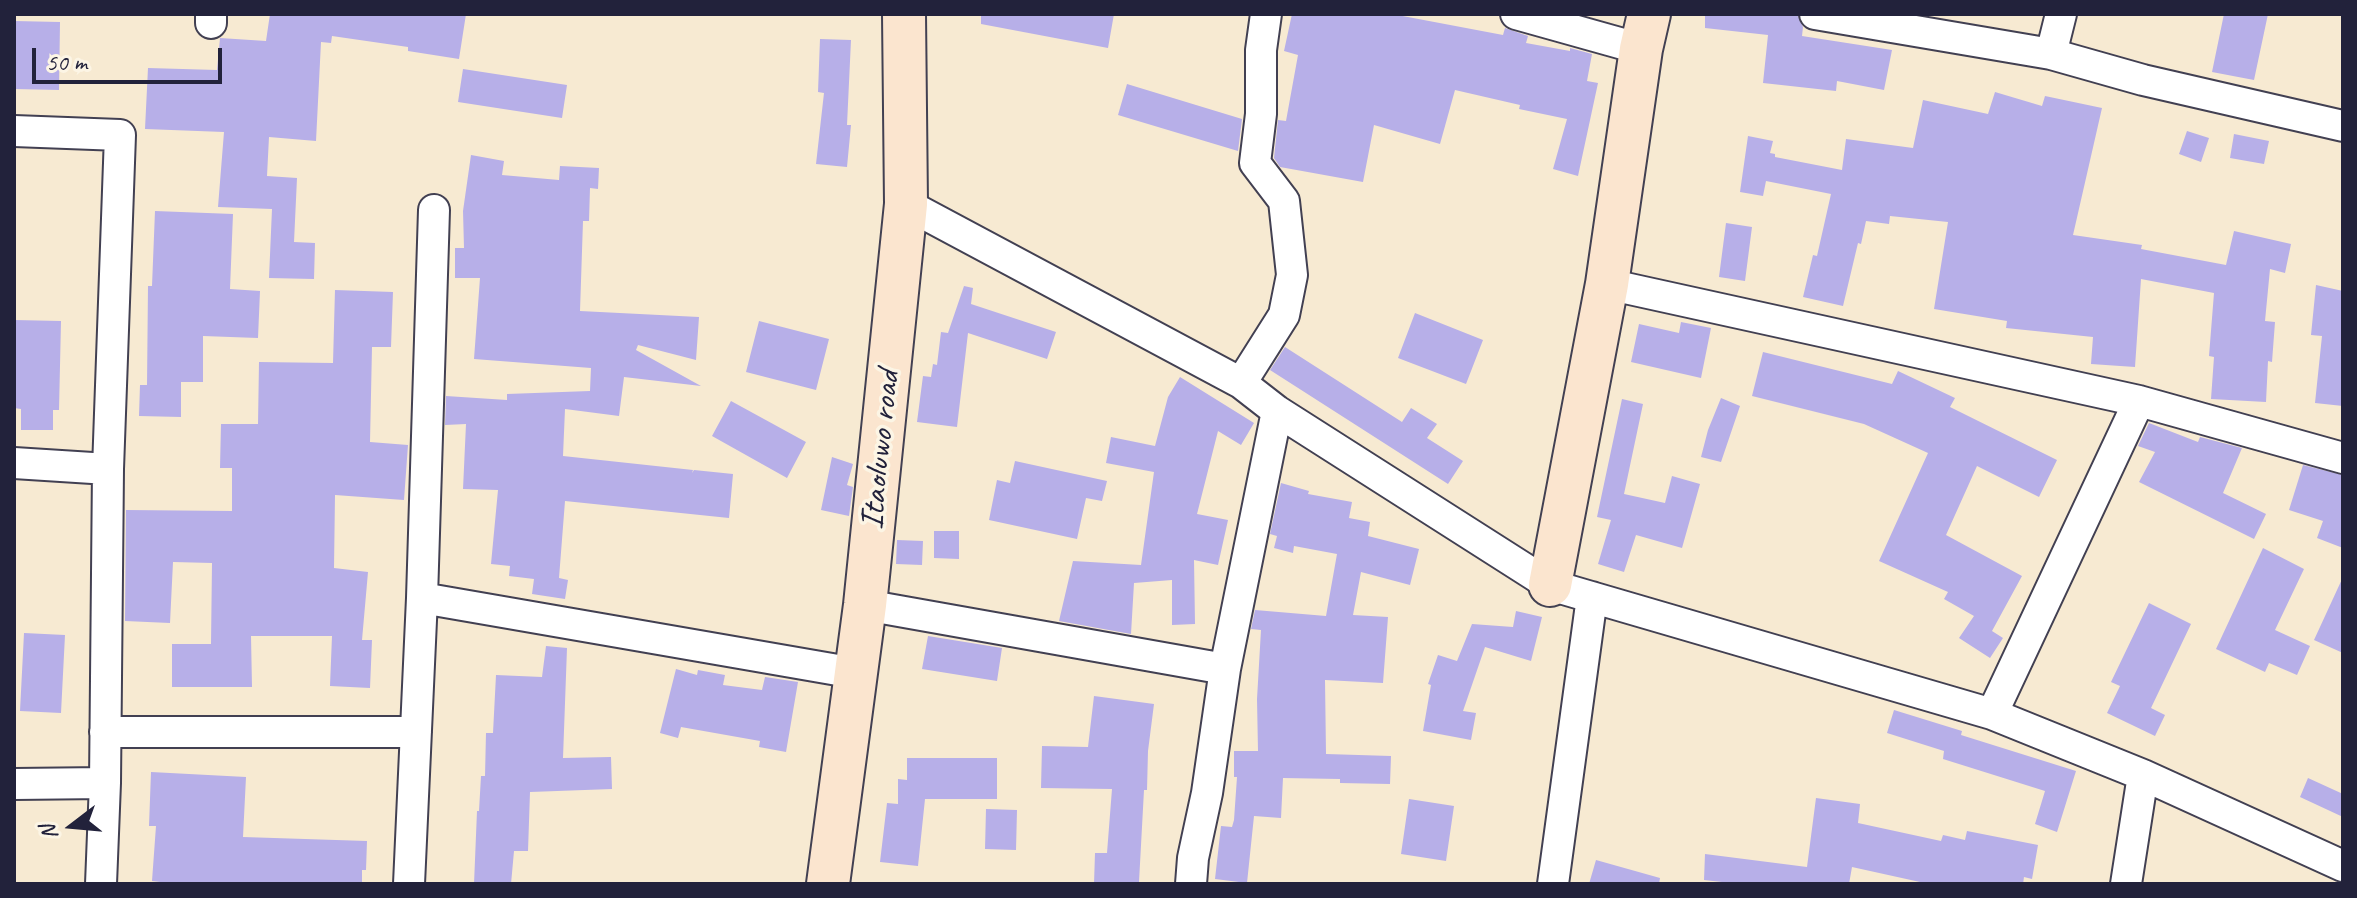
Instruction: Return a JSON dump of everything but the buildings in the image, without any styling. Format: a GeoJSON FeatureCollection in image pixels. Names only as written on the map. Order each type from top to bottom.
{"type":"FeatureCollection","features":[{"type":"Feature","properties":{"kind":"street","name":"Itaoluwo road"},"geometry":{"type":"LineString","coordinates":[[828,884],[865,605],[906,204],[904,14]]}},
{"type":"Feature","properties":{"kind":"street"},"geometry":{"type":"LineString","coordinates":[[1241,383],[1284,315],[1292,275],[1284,201],[1255,163],[1266,14]]}},
{"type":"Feature","properties":{"kind":"street"},"geometry":{"type":"LineString","coordinates":[[1516,14],[1645,32],[1607,284],[1550,585]]}},
{"type":"Feature","properties":{"kind":"street"},"geometry":{"type":"LineString","coordinates":[[1815,14],[2051,54],[2143,80],[2343,126]]}},
{"type":"Feature","properties":{"kind":"street"},"geometry":{"type":"LineString","coordinates":[[2051,54],[2061,14]]}},
{"type":"Feature","properties":{"kind":"street"},"geometry":{"type":"LineString","coordinates":[[14,131],[120,135],[108,469],[101,884]]}},
{"type":"Feature","properties":{"kind":"street"},"geometry":{"type":"LineString","coordinates":[[906,204],[1241,383],[1277,411],[1550,585],[1992,714],[2143,775],[2343,866]]}},
{"type":"Feature","properties":{"kind":"street"},"geometry":{"type":"LineString","coordinates":[[409,884],[434,210]]}},
{"type":"Feature","properties":{"kind":"street"},"geometry":{"type":"LineString","coordinates":[[1607,284],[2139,401],[2343,458]]}},
{"type":"Feature","properties":{"kind":"street"},"geometry":{"type":"LineString","coordinates":[[1992,714],[2139,401]]}},
{"type":"Feature","properties":{"kind":"street"},"geometry":{"type":"LineString","coordinates":[[1191,884],[1225,669],[1277,411]]}},
{"type":"Feature","properties":{"kind":"street"},"geometry":{"type":"LineString","coordinates":[[14,463],[108,469]]}},
{"type":"Feature","properties":{"kind":"street"},"geometry":{"type":"LineString","coordinates":[[1553,884],[1592,597]]}},
{"type":"Feature","properties":{"kind":"street"},"geometry":{"type":"LineString","coordinates":[[422,598],[855,673]]}},
{"type":"Feature","properties":{"kind":"street"},"geometry":{"type":"LineString","coordinates":[[865,605],[1225,669]]}},
{"type":"Feature","properties":{"kind":"street"},"geometry":{"type":"LineString","coordinates":[[105,732],[416,732]]}},
{"type":"Feature","properties":{"kind":"street"},"geometry":{"type":"LineString","coordinates":[[2126,884],[2143,775]]}},
{"type":"Feature","properties":{"kind":"street"},"geometry":{"type":"LineString","coordinates":[[14,784],[105,783]]}}]}
